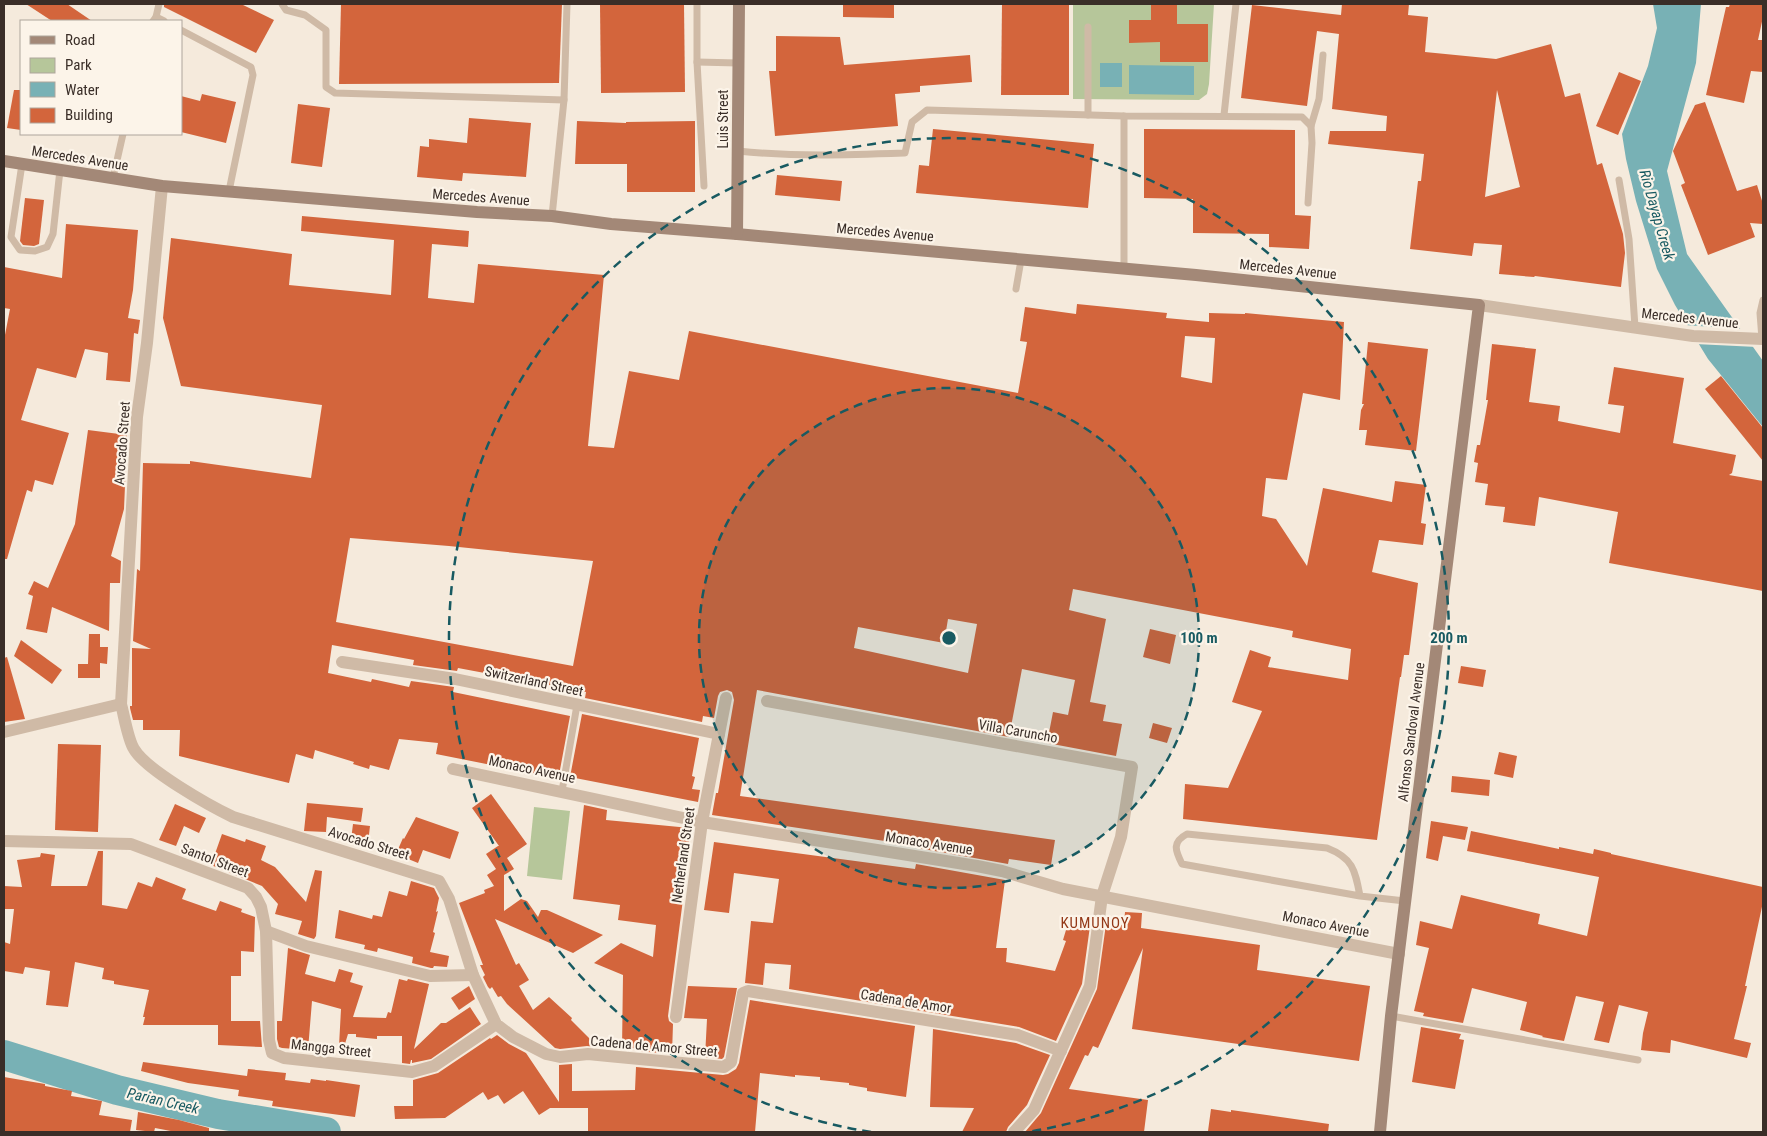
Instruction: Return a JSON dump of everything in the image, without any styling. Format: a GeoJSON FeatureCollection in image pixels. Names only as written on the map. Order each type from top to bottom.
{"type":"FeatureCollection","features":[{"type":"Feature","properties":{"kind":"main road","name":"Luis Street"},"geometry":{"type":"LineString","coordinates":[[737,234],[739,4]]}},
{"type":"Feature","properties":{"kind":"main road","name":"Mercedes Avenue"},"geometry":{"type":"LineString","coordinates":[[4,161],[162,186],[478,212],[552,216],[612,224],[1124,269],[1480,305]]}},
{"type":"Feature","properties":{"kind":"main road","name":"Alfonso Sandoval Avenue"},"geometry":{"type":"LineString","coordinates":[[1380,1132],[1391,1016],[1480,305]]}},
{"type":"Feature","properties":{"kind":"street","name":"Avocado Street"},"geometry":{"type":"LineString","coordinates":[[162,186],[147,343],[137,418],[121,704],[133,749],[156,770],[212,807],[239,819],[439,881],[449,899],[473,975],[496,1024],[530,1048],[560,1057]]}},
{"type":"Feature","properties":{"kind":"street","name":"Mercedes Avenue"},"geometry":{"type":"LineString","coordinates":[[1480,305],[1693,336],[1760,341]]}},
{"type":"Feature","properties":{"kind":"street","name":"Switzerland Street"},"geometry":{"type":"LineString","coordinates":[[342,662],[455,679],[719,734]]}},
{"type":"Feature","properties":{"kind":"street","name":"Netherland Street"},"geometry":{"type":"LineString","coordinates":[[676,1017],[702,822],[726,698]]}},
{"type":"Feature","properties":{"kind":"street","name":"Villa Caruncho"},"geometry":{"type":"LineString","coordinates":[[767,701],[1132,767],[1121,837],[1102,896]]}},
{"type":"Feature","properties":{"kind":"street"},"geometry":{"type":"LineString","coordinates":[[4,732],[121,704]]}},
{"type":"Feature","properties":{"kind":"street","name":"Monaco Avenue"},"geometry":{"type":"LineString","coordinates":[[453,768],[702,822],[976,866],[1002,871],[1063,890],[1399,954]]}},
{"type":"Feature","properties":{"kind":"street","name":"Santol Street"},"geometry":{"type":"LineString","coordinates":[[4,841],[132,844],[248,888],[256,897],[261,907],[266,931]]}},
{"type":"Feature","properties":{"kind":"street"},"geometry":{"type":"LineString","coordinates":[[1014,1132],[1034,1110],[1090,986],[1102,896]]}},
{"type":"Feature","properties":{"kind":"street"},"geometry":{"type":"LineString","coordinates":[[266,931],[306,946],[430,976],[473,975]]}},
{"type":"Feature","properties":{"kind":"street","name":"Mangga Street"},"geometry":{"type":"LineString","coordinates":[[266,931],[268,1036],[272,1052],[284,1058],[412,1072],[434,1066],[496,1024]]}},
{"type":"Feature","properties":{"kind":"street","name":"Cadena de Amor"},"geometry":{"type":"LineString","coordinates":[[744,992],[1018,1035],[1062,1051]]}},
{"type":"Feature","properties":{"kind":"street","name":"Cadena de Amor Street"},"geometry":{"type":"LineString","coordinates":[[560,1057],[588,1054],[728,1066],[732,1058],[744,992]]}},
{"type":"Feature","properties":{"kind":"lane"},"geometry":{"type":"LineString","coordinates":[[155,19],[159,4]]}},
{"type":"Feature","properties":{"kind":"lane"},"geometry":{"type":"LineString","coordinates":[[282,4],[286,10],[305,15],[326,30],[326,88],[335,93],[564,100]]}},
{"type":"Feature","properties":{"kind":"lane"},"geometry":{"type":"LineString","coordinates":[[552,216],[564,100],[567,4]]}},
{"type":"Feature","properties":{"kind":"lane"},"geometry":{"type":"LineString","coordinates":[[697,4],[697,62],[704,186]]}},
{"type":"Feature","properties":{"kind":"lane"},"geometry":{"type":"LineString","coordinates":[[1224,115],[1236,4]]}},
{"type":"Feature","properties":{"kind":"lane"},"geometry":{"type":"LineString","coordinates":[[1088,27],[1088,115]]}},
{"type":"Feature","properties":{"kind":"lane"},"geometry":{"type":"LineString","coordinates":[[182,31],[251,67],[253,75],[229,191]]}},
{"type":"Feature","properties":{"kind":"lane"},"geometry":{"type":"LineString","coordinates":[[1308,204],[1312,126],[1319,99],[1322,55]]}},
{"type":"Feature","properties":{"kind":"lane"},"geometry":{"type":"LineString","coordinates":[[697,62],[738,63]]}},
{"type":"Feature","properties":{"kind":"lane"},"geometry":{"type":"LineString","coordinates":[[738,151],[837,156],[905,152],[912,122],[927,110],[1124,116],[1224,115],[1302,117],[1312,126]]}},
{"type":"Feature","properties":{"kind":"lane"},"geometry":{"type":"LineString","coordinates":[[1124,116],[1124,269]]}},
{"type":"Feature","properties":{"kind":"lane"},"geometry":{"type":"LineString","coordinates":[[113,178],[123,135]]}},
{"type":"Feature","properties":{"kind":"lane"},"geometry":{"type":"LineString","coordinates":[[22,164],[11,237],[20,250],[35,251],[47,247],[53,234],[60,170]]}},
{"type":"Feature","properties":{"kind":"lane"},"geometry":{"type":"LineString","coordinates":[[1619,180],[1628,239],[1635,327]]}},
{"type":"Feature","properties":{"kind":"lane"},"geometry":{"type":"LineString","coordinates":[[1016,289],[1020,260]]}},
{"type":"Feature","properties":{"kind":"lane"},"geometry":{"type":"LineString","coordinates":[[1760,341],[1760,312],[1763,300]]}},
{"type":"Feature","properties":{"kind":"lane"},"geometry":{"type":"LineString","coordinates":[[562,791],[577,705]]}},
{"type":"Feature","properties":{"kind":"lane"},"geometry":{"type":"LineString","coordinates":[[1360,896],[1355,873],[1349,860],[1340,853],[1327,848],[1187,834],[1179,838],[1176,844],[1177,854],[1182,864],[1360,896],[1405,901]]}},
{"type":"Feature","properties":{"kind":"lane"},"geometry":{"type":"LineString","coordinates":[[1391,1016],[1638,1060]]}},
{"type":"Feature","properties":{"kind":"green space"},"geometry":{"type":"Polygon","coordinates":[[[1073,4],[1214,4],[1207,94],[1199,100],[1073,99],[1073,4]]]}},
{"type":"Feature","properties":{"kind":"green space"},"geometry":{"type":"Polygon","coordinates":[[[534,807],[570,811],[562,880],[527,876],[534,807]]]}},
{"type":"Feature","properties":{"kind":"water","name":"Rio Dayap Creek"},"geometry":{"type":"Polygon","coordinates":[[[1653,4],[1701,4],[1696,63],[1667,171],[1687,254],[1763,361],[1763,427],[1708,359],[1675,305],[1657,269],[1636,201],[1622,134],[1648,66],[1657,28],[1653,4]]]}},
{"type":"Feature","properties":{"kind":"water"},"geometry":{"type":"Polygon","coordinates":[[[1100,63],[1122,63],[1122,87],[1100,87],[1100,63]]]}},
{"type":"Feature","properties":{"kind":"water"},"geometry":{"type":"Polygon","coordinates":[[[1129,65],[1194,66],[1194,95],[1129,94],[1129,65]]]}},
{"type":"Feature","properties":{"kind":"pier"},"geometry":{"type":"Polygon","coordinates":[[[1684,325],[1743,329],[1757,347],[1695,344],[1684,325]]]}},
{"type":"Feature","properties":{"kind":"building"},"geometry":{"type":"Polygon","coordinates":[[[26,4],[67,4],[91,20],[50,20],[26,4]]]}},
{"type":"Feature","properties":{"kind":"building"},"geometry":{"type":"Polygon","coordinates":[[[164,4],[241,4],[274,20],[256,53],[164,7],[164,4]]]}},
{"type":"Feature","properties":{"kind":"building"},"geometry":{"type":"Polygon","coordinates":[[[341,4],[562,4],[559,83],[339,84],[341,4]]]}},
{"type":"Feature","properties":{"kind":"building"},"geometry":{"type":"Polygon","coordinates":[[[600,4],[684,4],[685,92],[601,93],[600,4]]]}},
{"type":"Feature","properties":{"kind":"building"},"geometry":{"type":"Polygon","coordinates":[[[843,4],[894,4],[894,18],[843,17],[843,4]]]}},
{"type":"Feature","properties":{"kind":"building"},"geometry":{"type":"Polygon","coordinates":[[[1002,4],[1069,4],[1069,95],[1001,95],[1002,4]]]}},
{"type":"Feature","properties":{"kind":"building"},"geometry":{"type":"Polygon","coordinates":[[[1151,4],[1177,4],[1177,24],[1208,24],[1208,62],[1160,62],[1160,42],[1129,43],[1129,20],[1151,20],[1151,4]]]}},
{"type":"Feature","properties":{"kind":"building"},"geometry":{"type":"Polygon","coordinates":[[[1342,4],[1409,4],[1408,15],[1428,17],[1425,52],[1496,59],[1551,44],[1565,97],[1580,93],[1597,165],[1602,163],[1623,234],[1625,253],[1621,287],[1535,276],[1499,274],[1502,245],[1474,243],[1472,256],[1410,249],[1418,181],[1421,181],[1424,154],[1328,144],[1330,131],[1386,131],[1387,116],[1332,109],[1339,34],[1317,31],[1307,106],[1241,98],[1252,5],[1341,15],[1342,4]],[[1497,90],[1485,197],[1520,187],[1497,90]]]}},
{"type":"Feature","properties":{"kind":"building"},"geometry":{"type":"Polygon","coordinates":[[[1730,4],[1763,4],[1763,17],[1758,40],[1763,40],[1763,72],[1751,71],[1744,103],[1706,95],[1726,7],[1729,7],[1730,4]]]}},
{"type":"Feature","properties":{"kind":"building"},"geometry":{"type":"Polygon","coordinates":[[[776,36],[840,37],[844,65],[970,55],[972,82],[920,86],[920,92],[895,94],[898,126],[775,136],[769,71],[776,71],[776,36]]]}},
{"type":"Feature","properties":{"kind":"building"},"geometry":{"type":"Polygon","coordinates":[[[1619,72],[1641,81],[1618,135],[1596,126],[1619,72]]]}},
{"type":"Feature","properties":{"kind":"building"},"geometry":{"type":"Polygon","coordinates":[[[14,90],[20,90],[20,130],[7,128],[14,90]]]}},
{"type":"Feature","properties":{"kind":"building"},"geometry":{"type":"Polygon","coordinates":[[[202,94],[236,102],[226,143],[182,132],[182,96],[200,101],[202,94]]]}},
{"type":"Feature","properties":{"kind":"building"},"geometry":{"type":"Polygon","coordinates":[[[1705,102],[1737,191],[1757,185],[1763,204],[1763,224],[1750,223],[1755,237],[1708,255],[1681,185],[1685,183],[1673,151],[1695,105],[1705,102]]]}},
{"type":"Feature","properties":{"kind":"building"},"geometry":{"type":"Polygon","coordinates":[[[298,104],[330,108],[322,167],[291,163],[298,104]]]}},
{"type":"Feature","properties":{"kind":"building"},"geometry":{"type":"Polygon","coordinates":[[[469,118],[531,123],[526,177],[463,173],[462,181],[417,177],[420,146],[429,147],[429,139],[467,143],[469,118]]]}},
{"type":"Feature","properties":{"kind":"building"},"geometry":{"type":"Polygon","coordinates":[[[577,121],[626,123],[695,121],[695,192],[627,192],[627,164],[575,164],[577,121]]]}},
{"type":"Feature","properties":{"kind":"building"},"geometry":{"type":"Polygon","coordinates":[[[933,129],[1094,144],[1088,208],[916,193],[919,165],[929,166],[933,129]]]}},
{"type":"Feature","properties":{"kind":"building"},"geometry":{"type":"Polygon","coordinates":[[[1144,129],[1295,130],[1295,215],[1311,216],[1309,249],[1269,247],[1269,234],[1193,233],[1193,199],[1144,198],[1144,129]]]}},
{"type":"Feature","properties":{"kind":"building"},"geometry":{"type":"Polygon","coordinates":[[[777,175],[842,181],[840,201],[775,195],[777,175]]]}},
{"type":"Feature","properties":{"kind":"building"},"geometry":{"type":"Polygon","coordinates":[[[25,198],[44,200],[39,244],[34,246],[23,245],[20,241],[25,198]]]}},
{"type":"Feature","properties":{"kind":"building"},"geometry":{"type":"Polygon","coordinates":[[[302,216],[469,231],[468,247],[432,244],[428,298],[474,303],[478,264],[604,275],[588,446],[614,448],[629,371],[679,380],[689,331],[1018,393],[1027,342],[1020,341],[1025,307],[1076,314],[1077,304],[1167,313],[1166,318],[1209,322],[1209,313],[1245,313],[1344,322],[1340,400],[1303,393],[1287,480],[1266,478],[1262,516],[1276,519],[1307,566],[1323,488],[1392,502],[1395,481],[1426,485],[1421,523],[1426,524],[1423,545],[1379,540],[1372,572],[1418,583],[1409,655],[1404,655],[1400,677],[1377,840],[1183,819],[1185,784],[1228,788],[1262,711],[1232,702],[1250,650],[1271,657],[1268,667],[1348,680],[1351,649],[1292,637],[1293,631],[1073,589],[1069,610],[1106,619],[1090,702],[1106,705],[1103,721],[1122,724],[1116,756],[1047,743],[1053,712],[1068,715],[1075,680],[1022,669],[1009,737],[757,690],[740,796],[1055,840],[1051,865],[1009,859],[1008,864],[918,848],[918,846],[712,815],[716,793],[718,793],[734,700],[732,692],[727,690],[720,692],[718,696],[714,718],[703,716],[702,722],[585,698],[586,692],[458,668],[457,671],[413,665],[414,660],[332,645],[328,673],[371,682],[372,679],[409,687],[411,681],[454,687],[453,692],[570,716],[559,775],[557,778],[436,754],[438,743],[399,739],[389,770],[370,765],[369,769],[353,764],[354,762],[315,750],[313,759],[296,754],[289,783],[179,756],[180,730],[143,730],[143,720],[133,720],[130,708],[132,706],[132,648],[151,649],[133,641],[137,569],[140,571],[143,463],[190,464],[190,461],[311,478],[322,405],[181,386],[163,318],[171,238],[292,254],[289,285],[391,295],[394,240],[301,231],[302,216]],[[1185,336],[1181,377],[1212,383],[1215,338],[1185,336]],[[350,538],[336,622],[573,666],[593,561],[350,538]],[[948,619],[944,643],[858,627],[854,648],[968,673],[977,624],[948,619]]]}},
{"type":"Feature","properties":{"kind":"building"},"geometry":{"type":"Polygon","coordinates":[[[66,224],[138,230],[133,290],[128,318],[140,320],[138,334],[134,333],[130,382],[106,380],[108,353],[85,349],[76,378],[37,368],[21,420],[69,433],[53,485],[35,480],[32,492],[27,490],[7,559],[4,559],[4,340],[10,309],[4,308],[4,267],[62,278],[66,224]]]}},
{"type":"Feature","properties":{"kind":"building"},"geometry":{"type":"Polygon","coordinates":[[[1368,342],[1428,349],[1416,451],[1365,445],[1367,430],[1359,430],[1361,410],[1364,404],[1362,404],[1368,342]]]}},
{"type":"Feature","properties":{"kind":"building"},"geometry":{"type":"Polygon","coordinates":[[[1492,344],[1536,349],[1529,402],[1560,406],[1558,421],[1620,433],[1624,406],[1608,404],[1614,367],[1684,378],[1673,443],[1736,455],[1732,473],[1729,475],[1763,481],[1763,591],[1609,563],[1618,512],[1539,497],[1535,526],[1503,522],[1505,507],[1485,505],[1488,484],[1475,482],[1478,463],[1474,462],[1477,445],[1480,445],[1488,400],[1486,400],[1492,344]]]}},
{"type":"Feature","properties":{"kind":"building"},"geometry":{"type":"Polygon","coordinates":[[[1721,376],[1763,428],[1763,461],[1705,389],[1721,376]]]}},
{"type":"Feature","properties":{"kind":"building"},"geometry":{"type":"Polygon","coordinates":[[[88,430],[127,435],[123,462],[126,462],[124,509],[111,556],[121,561],[120,583],[110,583],[109,631],[52,607],[47,633],[26,629],[33,596],[28,594],[34,581],[48,588],[75,524],[88,430]]]}},
{"type":"Feature","properties":{"kind":"building"},"geometry":{"type":"Polygon","coordinates":[[[1150,629],[1176,635],[1170,664],[1143,657],[1150,629]]]}},
{"type":"Feature","properties":{"kind":"building"},"geometry":{"type":"Polygon","coordinates":[[[89,634],[100,634],[100,647],[108,647],[107,664],[100,663],[100,678],[78,678],[78,664],[88,664],[89,634]]]}},
{"type":"Feature","properties":{"kind":"building"},"geometry":{"type":"Polygon","coordinates":[[[21,640],[62,670],[52,684],[14,656],[21,640]]]}},
{"type":"Feature","properties":{"kind":"building"},"geometry":{"type":"Polygon","coordinates":[[[7,657],[25,719],[4,722],[4,658],[7,657]]]}},
{"type":"Feature","properties":{"kind":"building"},"geometry":{"type":"Polygon","coordinates":[[[1461,666],[1486,670],[1483,687],[1458,683],[1461,666]]]}},
{"type":"Feature","properties":{"kind":"building"},"geometry":{"type":"Polygon","coordinates":[[[582,714],[699,738],[692,776],[695,777],[692,789],[700,790],[698,802],[570,777],[582,714]]]}},
{"type":"Feature","properties":{"kind":"building"},"geometry":{"type":"Polygon","coordinates":[[[1153,723],[1172,728],[1167,743],[1149,738],[1153,723]]]}},
{"type":"Feature","properties":{"kind":"building"},"geometry":{"type":"Polygon","coordinates":[[[58,744],[101,745],[98,832],[55,830],[58,744]]]}},
{"type":"Feature","properties":{"kind":"building"},"geometry":{"type":"Polygon","coordinates":[[[1499,752],[1517,756],[1513,778],[1494,774],[1499,752]]]}},
{"type":"Feature","properties":{"kind":"building"},"geometry":{"type":"Polygon","coordinates":[[[1452,776],[1490,780],[1489,796],[1451,792],[1452,776]]]}},
{"type":"Feature","properties":{"kind":"building"},"geometry":{"type":"Polygon","coordinates":[[[491,794],[527,844],[507,858],[514,869],[504,875],[504,911],[521,899],[527,901],[538,917],[541,910],[547,910],[603,935],[573,953],[495,919],[516,965],[519,963],[529,980],[519,986],[533,1010],[549,997],[572,1018],[571,1020],[598,1047],[555,1048],[507,1004],[501,996],[498,997],[492,987],[490,989],[488,987],[483,977],[485,975],[480,965],[483,965],[459,903],[485,893],[484,890],[494,886],[487,875],[496,869],[486,854],[499,846],[472,808],[491,794]]]}},
{"type":"Feature","properties":{"kind":"building"},"geometry":{"type":"Polygon","coordinates":[[[307,803],[363,808],[361,822],[327,817],[326,832],[304,831],[307,803]]]}},
{"type":"Feature","properties":{"kind":"building"},"geometry":{"type":"Polygon","coordinates":[[[175,804],[206,818],[199,833],[184,826],[176,846],[159,840],[175,804]]]}},
{"type":"Feature","properties":{"kind":"building"},"geometry":{"type":"Polygon","coordinates":[[[584,805],[607,810],[606,820],[690,828],[668,1016],[669,1021],[673,1024],[672,1054],[637,1051],[636,1048],[622,1049],[623,975],[594,963],[621,943],[653,957],[656,925],[618,920],[620,905],[573,899],[584,805]]]}},
{"type":"Feature","properties":{"kind":"building"},"geometry":{"type":"Polygon","coordinates":[[[416,817],[459,832],[450,859],[423,850],[418,863],[396,854],[416,817]]]}},
{"type":"Feature","properties":{"kind":"building"},"geometry":{"type":"Polygon","coordinates":[[[1431,821],[1468,827],[1465,840],[1443,836],[1438,861],[1426,858],[1431,821]]]}},
{"type":"Feature","properties":{"kind":"building"},"geometry":{"type":"Polygon","coordinates":[[[353,824],[370,826],[368,843],[351,840],[353,824]]]}},
{"type":"Feature","properties":{"kind":"building"},"geometry":{"type":"Polygon","coordinates":[[[1471,831],[1593,854],[1594,849],[1763,887],[1763,902],[1745,986],[1747,986],[1734,1039],[1751,1043],[1747,1058],[1671,1040],[1670,1053],[1641,1050],[1648,1012],[1619,1005],[1609,1043],[1594,1040],[1604,1002],[1576,996],[1564,1041],[1520,1030],[1527,1002],[1472,988],[1463,1023],[1423,1016],[1424,1013],[1414,1011],[1429,948],[1416,945],[1420,921],[1452,929],[1461,895],[1540,914],[1538,924],[1587,936],[1599,877],[1467,851],[1471,831]]]}},
{"type":"Feature","properties":{"kind":"building"},"geometry":{"type":"Polygon","coordinates":[[[222,834],[245,842],[246,839],[266,846],[261,860],[275,867],[306,902],[315,870],[322,871],[316,936],[314,939],[298,934],[302,921],[275,914],[278,904],[262,886],[211,865],[222,834]]]}},
{"type":"Feature","properties":{"kind":"building"},"geometry":{"type":"Polygon","coordinates":[[[714,842],[915,869],[916,864],[1005,880],[996,948],[1007,948],[1006,962],[1055,971],[1066,941],[1063,940],[1069,920],[1090,926],[1082,984],[1056,1041],[1019,1027],[789,989],[791,965],[765,963],[763,985],[745,983],[751,921],[773,923],[779,879],[734,873],[729,913],[704,910],[714,842]]]}},
{"type":"Feature","properties":{"kind":"building"},"geometry":{"type":"Polygon","coordinates":[[[98,851],[103,851],[102,905],[127,909],[138,882],[152,887],[156,877],[186,889],[182,899],[216,911],[220,901],[242,909],[241,912],[255,917],[254,952],[241,951],[241,976],[231,976],[231,1021],[260,1021],[262,1047],[218,1045],[218,1025],[143,1025],[149,990],[114,984],[114,981],[102,979],[104,968],[75,962],[68,1007],[46,1005],[50,971],[25,967],[23,974],[4,971],[4,942],[10,944],[14,909],[4,909],[4,886],[22,887],[17,860],[40,857],[41,853],[55,855],[51,886],[87,886],[98,851]]]}},
{"type":"Feature","properties":{"kind":"building"},"geometry":{"type":"Polygon","coordinates":[[[411,881],[434,888],[439,898],[433,932],[435,933],[430,952],[449,956],[447,967],[434,966],[431,968],[412,963],[413,957],[378,948],[377,952],[364,949],[365,945],[335,938],[339,910],[372,919],[373,915],[382,917],[389,891],[407,896],[411,881]]]}},
{"type":"Feature","properties":{"kind":"building"},"geometry":{"type":"Polygon","coordinates":[[[1125,912],[1142,913],[1141,928],[1260,945],[1257,970],[1370,986],[1359,1061],[1132,1029],[1143,948],[1098,1048],[1093,1046],[1088,1056],[1085,1055],[1069,1089],[1148,1100],[1144,1132],[1025,1132],[1041,1113],[1097,989],[1106,924],[1124,925],[1125,912]]]}},
{"type":"Feature","properties":{"kind":"building"},"geometry":{"type":"Polygon","coordinates":[[[288,948],[310,955],[305,974],[335,982],[339,969],[353,973],[350,982],[363,986],[353,1017],[386,1018],[388,1012],[391,1013],[399,979],[429,984],[414,1049],[441,1023],[446,1023],[470,1007],[481,1024],[431,1059],[412,1063],[411,1060],[410,1064],[402,1063],[402,1036],[377,1036],[377,1039],[356,1037],[356,1034],[348,1034],[344,1047],[339,1046],[341,1009],[312,1001],[308,1050],[279,1047],[277,1021],[282,1021],[288,948]]]}},
{"type":"Feature","properties":{"kind":"building"},"geometry":{"type":"Polygon","coordinates":[[[469,986],[475,999],[459,1010],[451,998],[469,986]]]}},
{"type":"Feature","properties":{"kind":"building"},"geometry":{"type":"Polygon","coordinates":[[[688,986],[737,988],[724,1057],[722,1059],[705,1057],[707,1019],[684,1018],[688,986]]]}},
{"type":"Feature","properties":{"kind":"building"},"geometry":{"type":"Polygon","coordinates":[[[750,1000],[915,1026],[906,1097],[867,1091],[867,1088],[849,1085],[849,1083],[820,1080],[820,1077],[795,1075],[795,1077],[760,1073],[755,1132],[588,1132],[588,1108],[550,1108],[539,1115],[523,1091],[504,1104],[498,1095],[488,1100],[483,1092],[445,1118],[395,1119],[394,1106],[413,1106],[413,1080],[438,1073],[497,1035],[526,1053],[559,1102],[559,1065],[572,1064],[572,1091],[635,1090],[636,1067],[728,1074],[736,1069],[739,1063],[750,1000]]]}},
{"type":"Feature","properties":{"kind":"building"},"geometry":{"type":"Polygon","coordinates":[[[1421,1027],[1461,1034],[1459,1039],[1464,1040],[1455,1089],[1412,1082],[1421,1027]]]}},
{"type":"Feature","properties":{"kind":"building"},"geometry":{"type":"Polygon","coordinates":[[[933,1029],[1016,1043],[1050,1055],[1027,1105],[1006,1132],[962,1132],[974,1108],[930,1107],[933,1029]]]}},
{"type":"Feature","properties":{"kind":"building"},"geometry":{"type":"Polygon","coordinates":[[[143,1062],[247,1076],[248,1069],[286,1073],[285,1080],[310,1083],[311,1079],[326,1080],[360,1085],[355,1117],[272,1106],[273,1101],[238,1096],[239,1090],[188,1083],[141,1071],[143,1062]]]}},
{"type":"Feature","properties":{"kind":"building"},"geometry":{"type":"Polygon","coordinates":[[[4,1077],[45,1084],[45,1086],[72,1091],[71,1096],[102,1101],[99,1115],[132,1120],[130,1132],[4,1132],[4,1077]]]}},
{"type":"Feature","properties":{"kind":"building"},"geometry":{"type":"Polygon","coordinates":[[[1211,1109],[1231,1112],[1231,1110],[1329,1124],[1328,1132],[1208,1131],[1211,1109]]]}},
{"type":"Feature","properties":{"kind":"building"},"geometry":{"type":"Polygon","coordinates":[[[138,1112],[209,1128],[209,1132],[176,1132],[155,1128],[154,1132],[136,1130],[138,1112]]]}},
{"type":"Feature","properties":{"kind":"waterway","name":"Parian Creek"},"geometry":{"type":"LineString","coordinates":[[4,1055],[117,1090],[218,1114],[326,1132]]}},
{"type":"Feature","properties":{"kind":"district","name":"KUMUNOY"},"geometry":{"type":"Point","coordinates":[1095,923]}}]}
